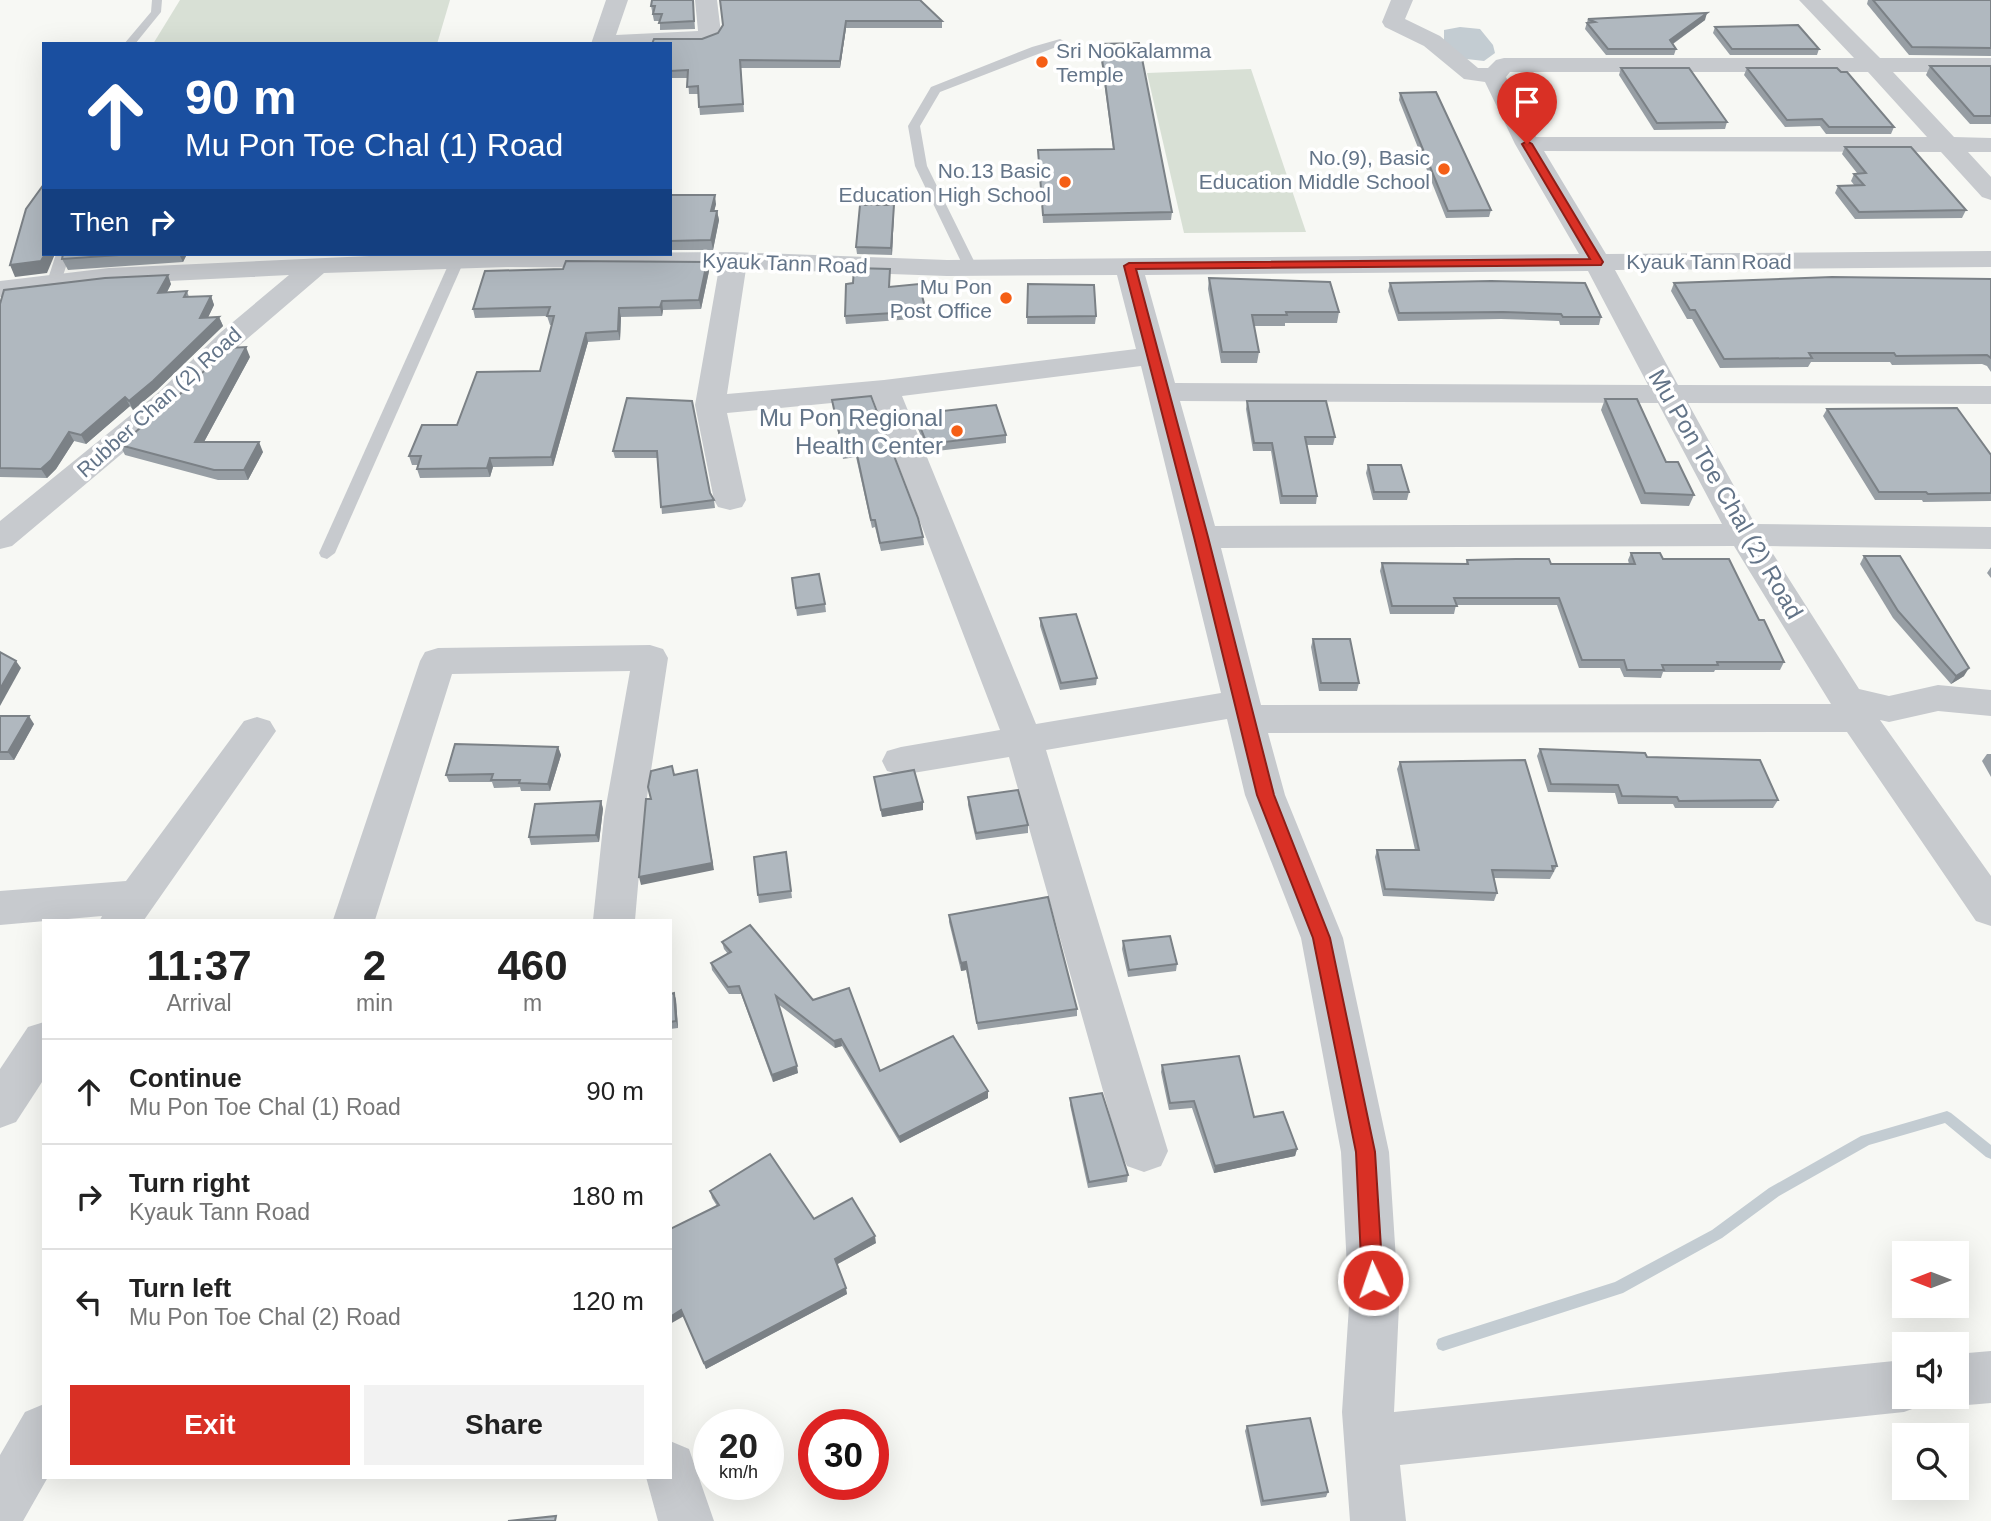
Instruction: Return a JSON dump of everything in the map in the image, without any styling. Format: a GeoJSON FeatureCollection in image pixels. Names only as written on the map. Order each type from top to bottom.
{"type":"FeatureCollection","features":[{"type":"Feature","properties":{"kind":"street"},"geometry":{"type":"LineString","coordinates":[[602,42],[617,0]]}},
{"type":"Feature","properties":{"kind":"street"},"geometry":{"type":"LineString","coordinates":[[619,42],[703,37],[710,33],[706,0]]}},
{"type":"Feature","properties":{"kind":"street"},"geometry":{"type":"LineString","coordinates":[[1402,0],[1393,22],[1432,41],[1472,74],[1499,70],[1991,65]]}},
{"type":"Feature","properties":{"kind":"street"},"geometry":{"type":"LineString","coordinates":[[1810,0],[1991,192]]}},
{"type":"Feature","properties":{"kind":"street","name":"Mu Pon Toe Chal (2) Road"},"geometry":{"type":"LineString","coordinates":[[1499,70],[1527,144],[1597,262],[1744,536],[1852,709],[1991,909]]}},
{"type":"Feature","properties":{"kind":"street"},"geometry":{"type":"LineString","coordinates":[[1527,144],[1991,145]]}},
{"type":"Feature","properties":{"kind":"street","name":"Kyauk Tann Road"},"geometry":{"type":"LineString","coordinates":[[0,289],[109,276],[457,261],[734,260],[970,267],[1991,259]]}},
{"type":"Feature","properties":{"kind":"street"},"geometry":{"type":"LineString","coordinates":[[730,500],[710,405],[734,260]]}},
{"type":"Feature","properties":{"kind":"street","name":"Rubber Chan (2) Road"},"geometry":{"type":"LineString","coordinates":[[0,538],[170,398],[231,338],[317,265]]}},
{"type":"Feature","properties":{"kind":"street"},"geometry":{"type":"LineString","coordinates":[[1129,266],[1201,537],[1265,795],[1322,938],[1365,1152],[1374,1306],[1368,1412],[1378,1521]]}},
{"type":"Feature","properties":{"kind":"street"},"geometry":{"type":"LineString","coordinates":[[710,405],[884,389],[1153,356]]}},
{"type":"Feature","properties":{"kind":"street"},"geometry":{"type":"LineString","coordinates":[[884,389],[1024,742],[1144,1151]]}},
{"type":"Feature","properties":{"kind":"street"},"geometry":{"type":"LineString","coordinates":[[1163,392],[1991,395]]}},
{"type":"Feature","properties":{"kind":"street"},"geometry":{"type":"LineString","coordinates":[[1201,537],[1991,538]]}},
{"type":"Feature","properties":{"kind":"street"},"geometry":{"type":"LineString","coordinates":[[354,919],[438,661],[650,658],[624,817],[614,919]]}},
{"type":"Feature","properties":{"kind":"street"},"geometry":{"type":"LineString","coordinates":[[901,761],[1245,711],[1889,709],[1938,698],[1991,703]]}},
{"type":"Feature","properties":{"kind":"street"},"geometry":{"type":"LineString","coordinates":[[0,908],[128,909],[257,731]]}},
{"type":"Feature","properties":{"kind":"street"},"geometry":{"type":"LineString","coordinates":[[16,1086],[42,1044]]}},
{"type":"Feature","properties":{"kind":"street"},"geometry":{"type":"LineString","coordinates":[[1969,1379],[1991,1377]]}},
{"type":"Feature","properties":{"kind":"street"},"geometry":{"type":"LineString","coordinates":[[1371,1441],[1892,1387]]}},
{"type":"Feature","properties":{"kind":"street"},"geometry":{"type":"LineString","coordinates":[[0,1508],[42,1434]]}},
{"type":"Feature","properties":{"kind":"street"},"geometry":{"type":"LineString","coordinates":[[672,1475],[686,1521]]}},
{"type":"Feature","properties":{"kind":"lane"},"geometry":{"type":"LineString","coordinates":[[130,42],[156,12],[157,0]]}},
{"type":"Feature","properties":{"kind":"lane"},"geometry":{"type":"LineString","coordinates":[[970,267],[921,166],[914,126],[935,90],[1036,49],[1060,43]]}},
{"type":"Feature","properties":{"kind":"lane"},"geometry":{"type":"LineString","coordinates":[[54,282],[62,256]]}},
{"type":"Feature","properties":{"kind":"lane"},"geometry":{"type":"LineString","coordinates":[[327,553],[457,261]]}},
{"type":"Feature","properties":{"kind":"shaded area"},"geometry":{"type":"Polygon","coordinates":[[[180,0],[450,0],[438,42],[154,42],[180,0]]]}},
{"type":"Feature","properties":{"kind":"shaded area"},"geometry":{"type":"Polygon","coordinates":[[[1460,27],[1480,29],[1493,45],[1495,53],[1484,61],[1458,58],[1444,44],[1444,30],[1460,27]]]}},
{"type":"Feature","properties":{"kind":"shaded area"},"geometry":{"type":"Polygon","coordinates":[[[1251,69],[1306,232],[1184,233],[1147,73],[1251,69]]]}},
{"type":"Feature","properties":{"kind":"building"},"geometry":{"type":"Polygon","coordinates":[[[652,0],[693,0],[694,21],[659,23],[662,14],[653,14],[655,6],[651,6],[652,0]]]}},
{"type":"Feature","properties":{"kind":"building"},"geometry":{"type":"Polygon","coordinates":[[[720,0],[920,0],[942,21],[846,21],[840,61],[740,60],[743,104],[699,107],[698,86],[687,87],[688,70],[672,71],[672,42],[653,42],[654,39],[702,39],[718,33],[723,25],[720,0]]]}},
{"type":"Feature","properties":{"kind":"building"},"geometry":{"type":"Polygon","coordinates":[[[1873,0],[1991,0],[1991,48],[1912,47],[1873,0]]]}},
{"type":"Feature","properties":{"kind":"building"},"geometry":{"type":"Polygon","coordinates":[[[1707,13],[1670,40],[1676,49],[1608,49],[1587,23],[1595,22],[1588,19],[1707,13]]]}},
{"type":"Feature","properties":{"kind":"building"},"geometry":{"type":"Polygon","coordinates":[[[1798,25],[1819,49],[1732,49],[1715,27],[1798,25]]]}},
{"type":"Feature","properties":{"kind":"building"},"geometry":{"type":"Polygon","coordinates":[[[1139,43],[1172,212],[1043,215],[1038,150],[1114,149],[1100,44],[1139,43]]]}},
{"type":"Feature","properties":{"kind":"building"},"geometry":{"type":"Polygon","coordinates":[[[1930,66],[1991,66],[1991,116],[1974,116],[1930,66]]]}},
{"type":"Feature","properties":{"kind":"building"},"geometry":{"type":"Polygon","coordinates":[[[1621,68],[1689,68],[1727,122],[1657,123],[1621,68]]]}},
{"type":"Feature","properties":{"kind":"building"},"geometry":{"type":"Polygon","coordinates":[[[1747,68],[1837,68],[1841,72],[1847,72],[1894,127],[1829,127],[1822,119],[1787,120],[1747,68]]]}},
{"type":"Feature","properties":{"kind":"building"},"geometry":{"type":"Polygon","coordinates":[[[1436,92],[1491,210],[1448,211],[1400,93],[1436,92]]]}},
{"type":"Feature","properties":{"kind":"building"},"geometry":{"type":"Polygon","coordinates":[[[1845,147],[1911,147],[1966,210],[1859,212],[1838,186],[1864,185],[1854,174],[1866,173],[1845,147]]]}},
{"type":"Feature","properties":{"kind":"building"},"geometry":{"type":"Polygon","coordinates":[[[42,187],[44,256],[41,261],[10,265],[26,209],[42,187]]]}},
{"type":"Feature","properties":{"kind":"building"},"geometry":{"type":"Polygon","coordinates":[[[672,195],[715,195],[711,211],[717,211],[711,240],[672,241],[672,195]]]}},
{"type":"Feature","properties":{"kind":"building"},"geometry":{"type":"Polygon","coordinates":[[[860,205],[894,205],[891,248],[856,247],[860,205]]]}},
{"type":"Feature","properties":{"kind":"building"},"geometry":{"type":"Polygon","coordinates":[[[63,256],[105,256],[62,259],[63,256]]]}},
{"type":"Feature","properties":{"kind":"building"},"geometry":{"type":"Polygon","coordinates":[[[566,261],[707,262],[699,300],[662,301],[660,307],[619,308],[618,331],[586,333],[551,457],[490,458],[487,468],[417,469],[421,456],[409,456],[422,425],[457,425],[477,372],[540,371],[554,316],[547,316],[550,307],[473,309],[485,271],[563,269],[566,261]]]}},
{"type":"Feature","properties":{"kind":"building"},"geometry":{"type":"Polygon","coordinates":[[[854,268],[890,269],[889,287],[919,284],[926,311],[845,316],[846,284],[853,283],[854,268]]]}},
{"type":"Feature","properties":{"kind":"building"},"geometry":{"type":"Polygon","coordinates":[[[168,275],[158,293],[187,291],[184,297],[211,296],[200,318],[219,317],[129,401],[125,397],[81,435],[69,432],[51,460],[41,469],[0,468],[0,304],[4,290],[105,278],[168,275]]]}},
{"type":"Feature","properties":{"kind":"building"},"geometry":{"type":"Polygon","coordinates":[[[1832,277],[1991,279],[1991,358],[1987,355],[1809,353],[1812,358],[1724,359],[1695,310],[1690,310],[1674,283],[1832,277]]]}},
{"type":"Feature","properties":{"kind":"building"},"geometry":{"type":"Polygon","coordinates":[[[1209,278],[1330,282],[1339,312],[1252,315],[1259,352],[1222,352],[1209,278]]]}},
{"type":"Feature","properties":{"kind":"building"},"geometry":{"type":"Polygon","coordinates":[[[1390,283],[1585,283],[1601,317],[1503,312],[1399,313],[1390,283]]]}},
{"type":"Feature","properties":{"kind":"building"},"geometry":{"type":"Polygon","coordinates":[[[1028,284],[1094,285],[1096,316],[1027,317],[1028,284]]]}},
{"type":"Feature","properties":{"kind":"building"},"geometry":{"type":"Polygon","coordinates":[[[246,347],[195,442],[259,442],[244,470],[214,470],[120,445],[178,396],[228,348],[246,347]]]}},
{"type":"Feature","properties":{"kind":"building"},"geometry":{"type":"Polygon","coordinates":[[[871,396],[923,537],[880,543],[875,520],[871,520],[856,450],[843,451],[832,400],[871,396]]]}},
{"type":"Feature","properties":{"kind":"building"},"geometry":{"type":"Polygon","coordinates":[[[627,398],[692,401],[710,493],[714,500],[661,507],[657,451],[613,451],[627,398]]]}},
{"type":"Feature","properties":{"kind":"building"},"geometry":{"type":"Polygon","coordinates":[[[1605,399],[1637,399],[1666,462],[1678,462],[1694,495],[1645,493],[1605,399]]]}},
{"type":"Feature","properties":{"kind":"building"},"geometry":{"type":"Polygon","coordinates":[[[1247,401],[1326,401],[1335,437],[1305,437],[1317,496],[1282,496],[1272,443],[1254,443],[1247,401]]]}},
{"type":"Feature","properties":{"kind":"building"},"geometry":{"type":"Polygon","coordinates":[[[996,405],[1006,435],[927,444],[915,414],[996,405]]]}},
{"type":"Feature","properties":{"kind":"building"},"geometry":{"type":"Polygon","coordinates":[[[1957,408],[1991,455],[1991,493],[1879,492],[1827,409],[1957,408]]]}},
{"type":"Feature","properties":{"kind":"building"},"geometry":{"type":"Polygon","coordinates":[[[1368,465],[1401,465],[1409,492],[1374,492],[1368,465]]]}},
{"type":"Feature","properties":{"kind":"building"},"geometry":{"type":"Polygon","coordinates":[[[1631,553],[1660,553],[1663,559],[1729,559],[1759,620],[1764,620],[1784,662],[1717,662],[1718,665],[1662,665],[1664,670],[1627,670],[1624,660],[1582,660],[1559,598],[1454,598],[1457,606],[1392,606],[1382,563],[1468,564],[1467,560],[1549,559],[1551,564],[1635,564],[1631,553]]]}},
{"type":"Feature","properties":{"kind":"building"},"geometry":{"type":"Polygon","coordinates":[[[1864,556],[1900,556],[1969,668],[1956,676],[1898,611],[1864,556]]]}},
{"type":"Feature","properties":{"kind":"building"},"geometry":{"type":"Polygon","coordinates":[[[819,574],[825,604],[796,608],[792,578],[819,574]]]}},
{"type":"Feature","properties":{"kind":"building"},"geometry":{"type":"Polygon","coordinates":[[[1076,614],[1097,678],[1061,683],[1040,618],[1076,614]]]}},
{"type":"Feature","properties":{"kind":"building"},"geometry":{"type":"Polygon","coordinates":[[[1313,639],[1350,639],[1359,683],[1321,683],[1313,639]]]}},
{"type":"Feature","properties":{"kind":"building"},"geometry":{"type":"Polygon","coordinates":[[[0,652],[16,661],[0,689],[0,652]]]}},
{"type":"Feature","properties":{"kind":"building"},"geometry":{"type":"Polygon","coordinates":[[[0,716],[29,716],[8,752],[0,752],[0,716]]]}},
{"type":"Feature","properties":{"kind":"building"},"geometry":{"type":"Polygon","coordinates":[[[455,744],[558,747],[548,784],[491,780],[493,774],[446,775],[455,744]]]}},
{"type":"Feature","properties":{"kind":"building"},"geometry":{"type":"Polygon","coordinates":[[[1540,749],[1645,753],[1647,757],[1760,760],[1778,800],[1679,801],[1677,797],[1622,796],[1618,785],[1551,784],[1540,749]]]}},
{"type":"Feature","properties":{"kind":"building"},"geometry":{"type":"Polygon","coordinates":[[[1525,760],[1557,866],[1552,866],[1553,871],[1492,870],[1497,893],[1385,889],[1377,850],[1419,850],[1400,762],[1525,760]]]}},
{"type":"Feature","properties":{"kind":"building"},"geometry":{"type":"Polygon","coordinates":[[[672,766],[674,775],[697,770],[712,863],[639,877],[646,799],[651,799],[648,787],[651,771],[672,766]]]}},
{"type":"Feature","properties":{"kind":"building"},"geometry":{"type":"Polygon","coordinates":[[[914,770],[923,802],[881,810],[874,777],[914,770]]]}},
{"type":"Feature","properties":{"kind":"building"},"geometry":{"type":"Polygon","coordinates":[[[1018,790],[1028,825],[976,833],[968,797],[1018,790]]]}},
{"type":"Feature","properties":{"kind":"building"},"geometry":{"type":"Polygon","coordinates":[[[601,801],[596,835],[529,837],[535,804],[601,801]]]}},
{"type":"Feature","properties":{"kind":"building"},"geometry":{"type":"Polygon","coordinates":[[[786,852],[791,891],[758,895],[754,857],[786,852]]]}},
{"type":"Feature","properties":{"kind":"building"},"geometry":{"type":"Polygon","coordinates":[[[1048,897],[1077,1009],[977,1023],[966,962],[961,963],[949,915],[1048,897]]]}},
{"type":"Feature","properties":{"kind":"building"},"geometry":{"type":"Polygon","coordinates":[[[750,925],[813,1000],[849,988],[880,1071],[953,1036],[988,1091],[899,1137],[841,1039],[834,1041],[776,996],[797,1066],[772,1075],[739,986],[728,987],[711,963],[731,952],[722,942],[750,925]]]}},
{"type":"Feature","properties":{"kind":"building"},"geometry":{"type":"Polygon","coordinates":[[[1170,936],[1177,964],[1129,970],[1123,941],[1170,936]]]}},
{"type":"Feature","properties":{"kind":"building"},"geometry":{"type":"Polygon","coordinates":[[[672,994],[676,1021],[672,1022],[672,994]]]}},
{"type":"Feature","properties":{"kind":"building"},"geometry":{"type":"Polygon","coordinates":[[[1239,1056],[1254,1117],[1283,1112],[1297,1149],[1215,1166],[1194,1101],[1170,1103],[1162,1065],[1239,1056]]]}},
{"type":"Feature","properties":{"kind":"building"},"geometry":{"type":"Polygon","coordinates":[[[1102,1093],[1128,1175],[1089,1182],[1070,1098],[1102,1093]]]}},
{"type":"Feature","properties":{"kind":"building"},"geometry":{"type":"Polygon","coordinates":[[[770,1154],[814,1219],[852,1198],[875,1236],[835,1259],[846,1288],[704,1363],[681,1310],[672,1316],[672,1228],[719,1205],[710,1191],[770,1154]]]}},
{"type":"Feature","properties":{"kind":"building"},"geometry":{"type":"Polygon","coordinates":[[[1310,1418],[1328,1492],[1263,1501],[1247,1426],[1310,1418]]]}},
{"type":"Feature","properties":{"kind":"building"},"geometry":{"type":"Polygon","coordinates":[[[556,1516],[555,1521],[508,1521],[556,1516]]]}},
{"type":"Feature","properties":{"kind":"waterway"},"geometry":{"type":"LineString","coordinates":[[1443,1344],[1618,1288],[1717,1234],[1774,1192],[1866,1140],[1947,1117],[1991,1153]]}},
{"type":"Feature","properties":{"kind":"place","name":"Sri Nookalamma Temple"},"geometry":{"type":"Point","coordinates":[1042,62]}},
{"type":"Feature","properties":{"kind":"place","name":"No.(9), Basic Education Middle School"},"geometry":{"type":"Point","coordinates":[1444,169]}},
{"type":"Feature","properties":{"kind":"place","name":"No.13 Basic Education High School"},"geometry":{"type":"Point","coordinates":[1065,182]}},
{"type":"Feature","properties":{"kind":"place","name":"Mu Pon Post Office"},"geometry":{"type":"Point","coordinates":[1006,298]}},
{"type":"Feature","properties":{"kind":"place","name":"Mu Pon Regional Health Center"},"geometry":{"type":"Point","coordinates":[957,431]}},
{"type":"Feature","properties":{"kind":"route"},"geometry":{"type":"LineString","coordinates":[[1373,1280],[1365,1152],[1322,938],[1265,795],[1201,537],[1129,266],[1597,262],[1527,144]]}}]}
